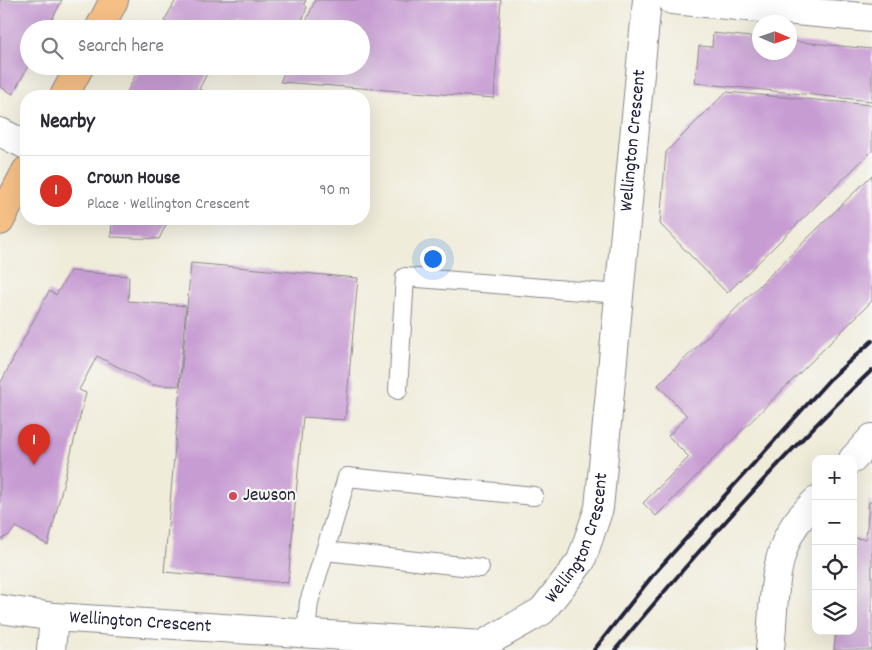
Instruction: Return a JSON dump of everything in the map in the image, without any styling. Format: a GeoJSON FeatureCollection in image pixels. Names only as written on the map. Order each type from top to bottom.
{"type":"FeatureCollection","features":[{"type":"Feature","properties":{"kind":"main road"},"geometry":{"type":"LineString","coordinates":[[104,20],[114,0]]}},
{"type":"Feature","properties":{"kind":"main road"},"geometry":{"type":"LineString","coordinates":[[67,90],[75,75]]}},
{"type":"Feature","properties":{"kind":"main road"},"geometry":{"type":"LineString","coordinates":[[0,221],[20,183]]}},
{"type":"Feature","properties":{"kind":"street","name":"Wellington Crescent"},"geometry":{"type":"LineString","coordinates":[[0,609],[54,617],[482,645],[542,611],[581,561],[599,508],[647,0]]}},
{"type":"Feature","properties":{"kind":"street"},"geometry":{"type":"LineString","coordinates":[[672,0],[872,18]]}},
{"type":"Feature","properties":{"kind":"street"},"geometry":{"type":"LineString","coordinates":[[0,132],[20,142]]}},
{"type":"Feature","properties":{"kind":"street"},"geometry":{"type":"LineString","coordinates":[[857,455],[872,438]]}},
{"type":"Feature","properties":{"kind":"street"},"geometry":{"type":"LineString","coordinates":[[770,650],[776,585],[782,551],[793,527],[812,506]]}},
{"type":"Feature","properties":{"kind":"street"},"geometry":{"type":"LineString","coordinates":[[51,650],[54,617]]}},
{"type":"Feature","properties":{"kind":"lane"},"geometry":{"type":"LineString","coordinates":[[398,390],[405,277],[619,294]]}},
{"type":"Feature","properties":{"kind":"lane"},"geometry":{"type":"LineString","coordinates":[[306,633],[309,602],[347,477],[534,496]]}},
{"type":"Feature","properties":{"kind":"lane"},"geometry":{"type":"LineString","coordinates":[[325,551],[480,568]]}},
{"type":"Feature","properties":{"kind":"building"},"geometry":{"type":"Polygon","coordinates":[[[0,0],[62,0],[52,20],[20,20],[20,75],[23,75],[13,94],[0,87],[0,0]]]}},
{"type":"Feature","properties":{"kind":"building"},"geometry":{"type":"Polygon","coordinates":[[[176,0],[306,0],[304,4],[307,7],[302,20],[244,20],[238,17],[236,20],[165,20],[176,0]]]}},
{"type":"Feature","properties":{"kind":"building"},"geometry":{"type":"Polygon","coordinates":[[[315,0],[501,0],[494,98],[280,82],[283,75],[370,75],[370,20],[307,20],[315,0]]]}},
{"type":"Feature","properties":{"kind":"building"},"geometry":{"type":"Polygon","coordinates":[[[713,33],[752,37],[752,60],[797,60],[797,42],[872,49],[872,101],[695,83],[699,46],[712,47],[713,33]]]}},
{"type":"Feature","properties":{"kind":"building"},"geometry":{"type":"Polygon","coordinates":[[[136,75],[206,75],[199,89],[201,90],[128,90],[136,75]]]}},
{"type":"Feature","properties":{"kind":"building"},"geometry":{"type":"Polygon","coordinates":[[[726,92],[872,105],[872,151],[727,293],[660,224],[666,152],[726,92]]]}},
{"type":"Feature","properties":{"kind":"building"},"geometry":{"type":"Polygon","coordinates":[[[872,175],[872,301],[656,516],[643,503],[689,457],[668,436],[687,416],[658,385],[872,175]]]}},
{"type":"Feature","properties":{"kind":"building"},"geometry":{"type":"Polygon","coordinates":[[[112,225],[166,225],[159,239],[111,237],[112,225]]]}},
{"type":"Feature","properties":{"kind":"building","name":"Jewson"},"geometry":{"type":"Polygon","coordinates":[[[191,263],[358,278],[345,420],[303,417],[288,583],[164,572],[191,263]]]}},
{"type":"Feature","properties":{"kind":"building"},"geometry":{"type":"Polygon","coordinates":[[[70,271],[129,276],[128,301],[186,306],[179,386],[153,385],[97,356],[79,390],[86,393],[48,545],[16,527],[9,535],[0,540],[0,384],[49,291],[56,295],[70,271]]]}},
{"type":"Feature","properties":{"kind":"building"},"geometry":{"type":"Polygon","coordinates":[[[869,502],[872,502],[872,650],[834,650],[836,635],[857,635],[857,538],[866,539],[869,502]]]}},
{"type":"Feature","properties":{"kind":"railway"},"geometry":{"type":"LineString","coordinates":[[594,650],[653,575],[830,379],[872,341]]}},
{"type":"Feature","properties":{"kind":"railway"},"geometry":{"type":"LineString","coordinates":[[615,650],[739,506],[804,437],[872,370]]}},
{"type":"Feature","properties":{"kind":"place","name":"Crown House"},"geometry":{"type":"Point","coordinates":[34,465]}},
{"type":"Feature","properties":{"kind":"place","name":"Jewson"},"geometry":{"type":"Point","coordinates":[233,496]}}]}
